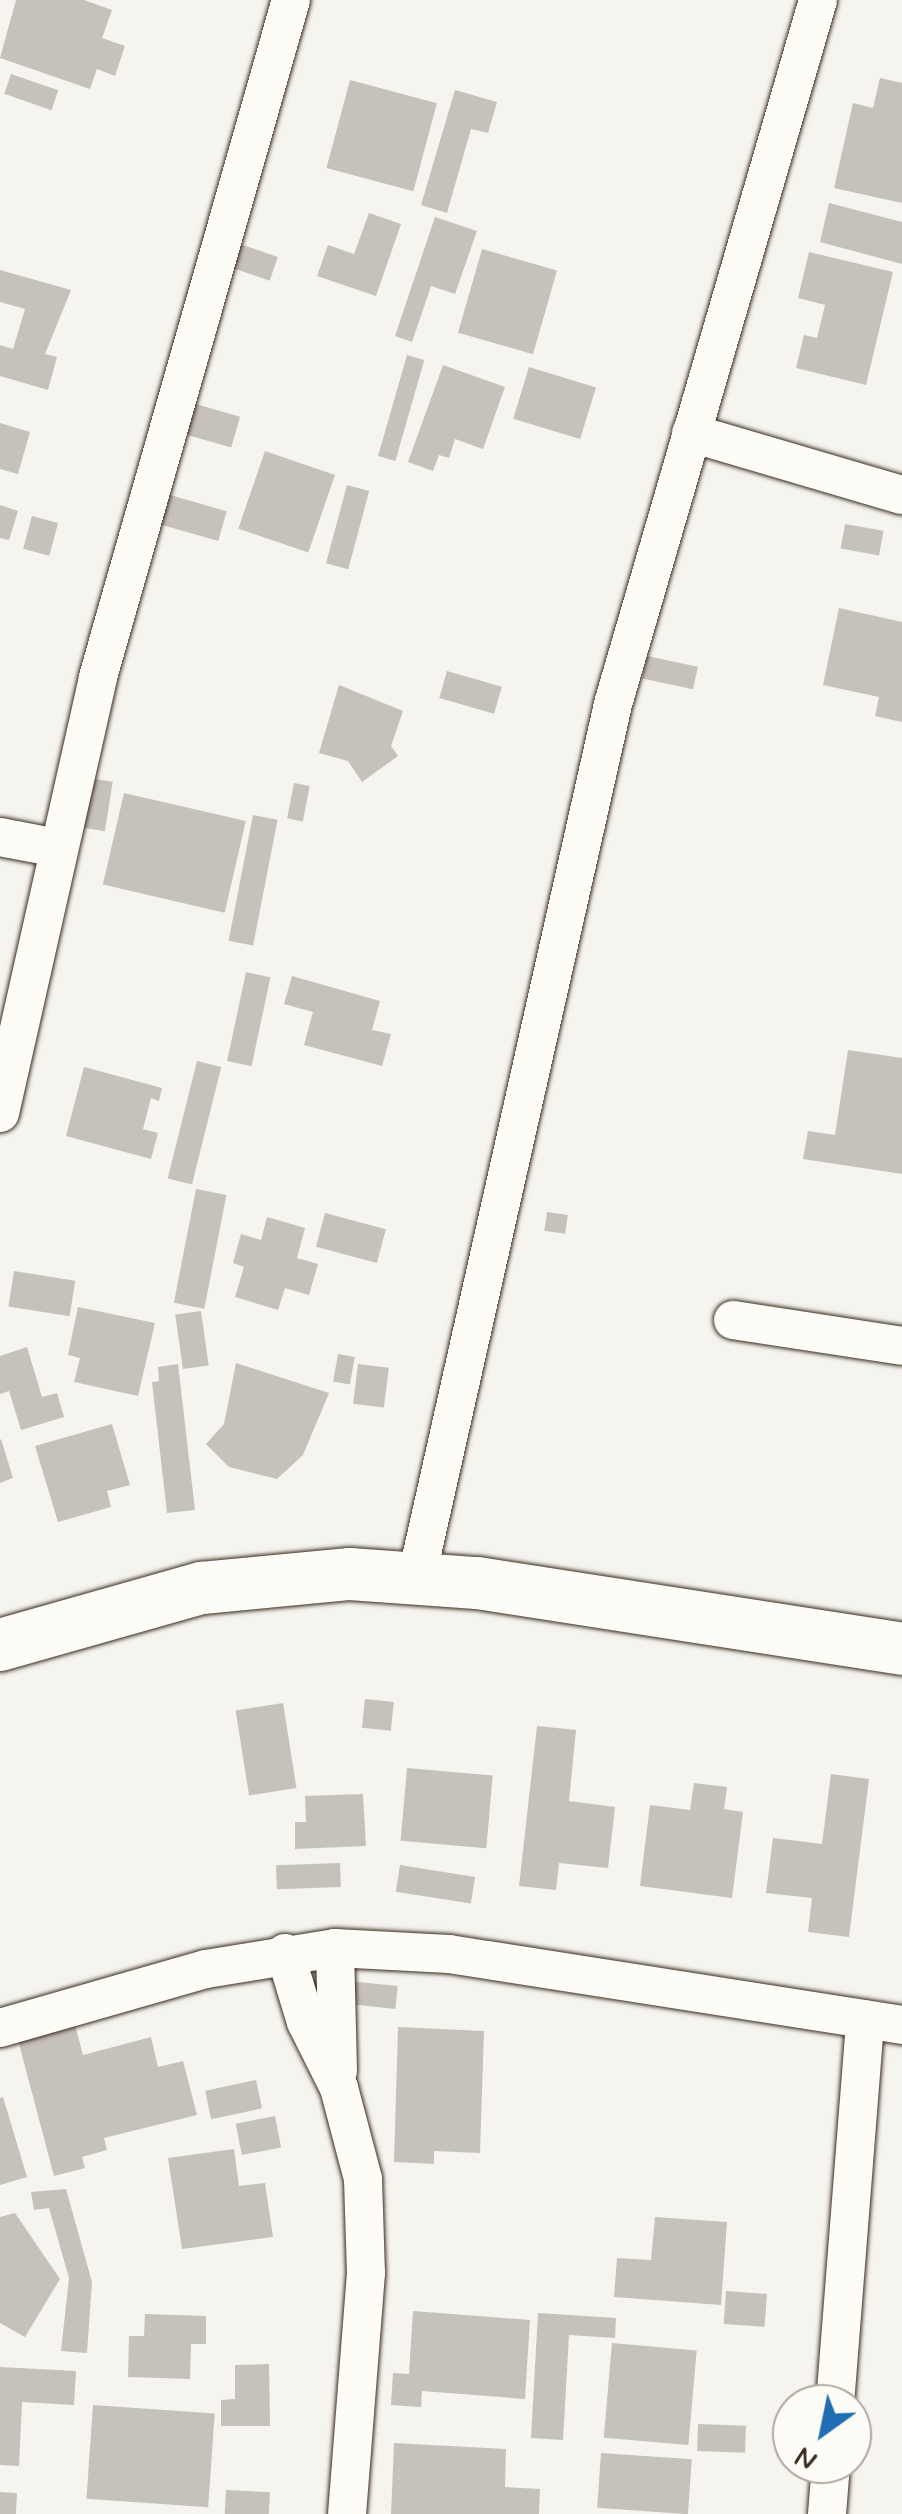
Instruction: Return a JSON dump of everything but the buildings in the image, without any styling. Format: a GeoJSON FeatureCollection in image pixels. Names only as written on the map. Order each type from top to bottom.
{"type":"FeatureCollection","features":[{"type":"Feature","properties":{"kind":"street"},"geometry":{"type":"LineString","coordinates":[[0,1113],[57,848],[121,592],[291,0]]}},
{"type":"Feature","properties":{"kind":"street"},"geometry":{"type":"LineString","coordinates":[[416,1576],[579,840],[691,433],[818,0]]}},
{"type":"Feature","properties":{"kind":"street"},"geometry":{"type":"LineString","coordinates":[[691,433],[902,495]]}},
{"type":"Feature","properties":{"kind":"street"},"geometry":{"type":"LineString","coordinates":[[0,837],[57,848]]}},
{"type":"Feature","properties":{"kind":"street"},"geometry":{"type":"LineString","coordinates":[[733,1320],[902,1346]]}},
{"type":"Feature","properties":{"kind":"street"},"geometry":{"type":"LineString","coordinates":[[0,1645],[202,1588],[350,1574],[416,1576],[902,1649]]}},
{"type":"Feature","properties":{"kind":"street"},"geometry":{"type":"LineString","coordinates":[[336,1948],[340,2088]]}},
{"type":"Feature","properties":{"kind":"street"},"geometry":{"type":"LineString","coordinates":[[0,2028],[284,1953],[336,1948],[449,1954],[884,2022],[838,2384]]}},
{"type":"Feature","properties":{"kind":"street"},"geometry":{"type":"LineString","coordinates":[[284,1953],[306,2022],[340,2088],[354,2133],[367,2226],[347,2514]]}},
{"type":"Feature","properties":{"kind":"street"},"geometry":{"type":"LineString","coordinates":[[827,2514],[829,2484]]}}]}
